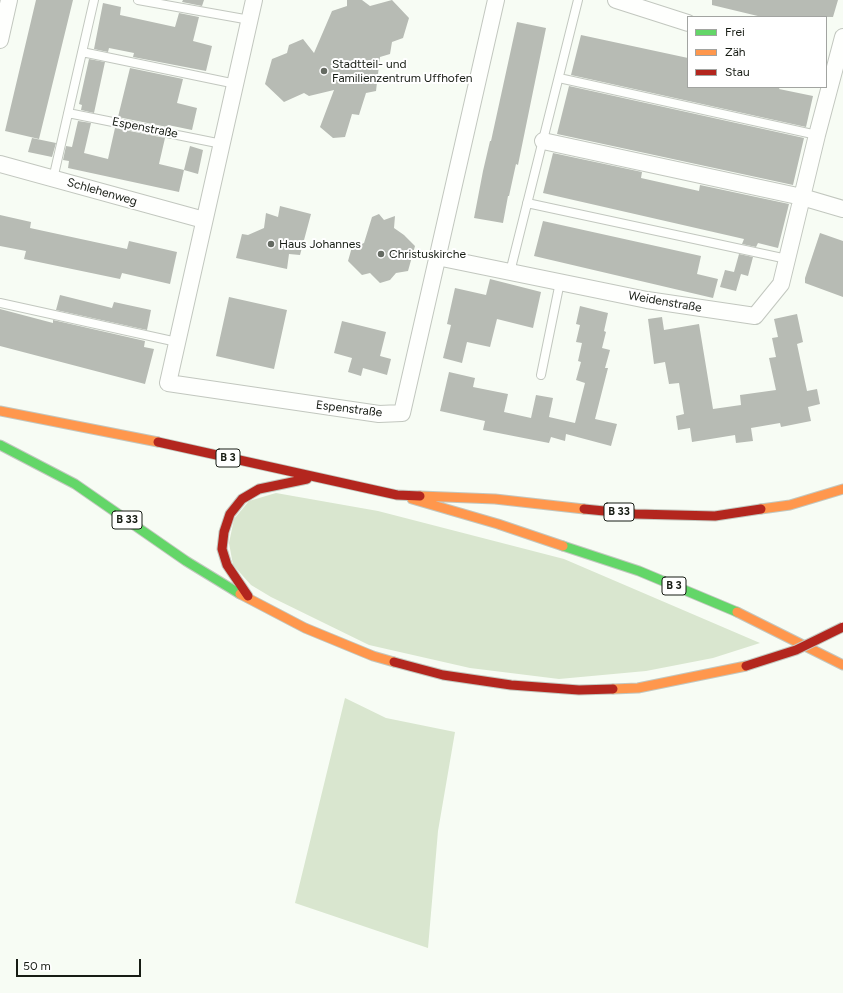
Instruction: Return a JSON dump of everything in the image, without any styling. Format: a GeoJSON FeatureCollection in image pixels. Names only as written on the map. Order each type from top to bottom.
{"type":"FeatureCollection","features":[{"type":"Feature","properties":{"kind":"main road","name":"B 3"},"geometry":{"type":"LineString","coordinates":[[0,411],[139,438],[398,495],[498,524],[639,571],[756,620],[843,665]]}},
{"type":"Feature","properties":{"kind":"main road","name":"B 33"},"geometry":{"type":"LineString","coordinates":[[0,445],[75,484],[186,561],[252,601],[305,628],[373,656],[443,675],[511,685],[580,690],[638,688],[746,666],[796,650],[843,627]]}},
{"type":"Feature","properties":{"kind":"main road"},"geometry":{"type":"LineString","coordinates":[[252,601],[227,565],[222,549],[224,532],[230,514],[242,499],[259,489],[316,478]]}},
{"type":"Feature","properties":{"kind":"main road","name":"B 33"},"geometry":{"type":"LineString","coordinates":[[398,495],[495,499],[635,514],[715,516],[790,505],[843,489]]}},
{"type":"Feature","properties":{"kind":"street"},"geometry":{"type":"LineString","coordinates":[[0,40],[9,0]]}},
{"type":"Feature","properties":{"kind":"street","name":"Espenstraße"},"geometry":{"type":"LineString","coordinates":[[254,0],[168,383],[379,414],[402,413],[496,0]]}},
{"type":"Feature","properties":{"kind":"street"},"geometry":{"type":"LineString","coordinates":[[616,0],[687,23]]}},
{"type":"Feature","properties":{"kind":"street","name":"Weidenstraße"},"geometry":{"type":"LineString","coordinates":[[437,257],[647,300],[755,316],[781,284],[835,63],[843,37]]}},
{"type":"Feature","properties":{"kind":"street"},"geometry":{"type":"LineString","coordinates":[[543,141],[802,197],[843,208]]}},
{"type":"Feature","properties":{"kind":"street","name":"Schlehenweg"},"geometry":{"type":"LineString","coordinates":[[0,164],[204,220]]}},
{"type":"Feature","properties":{"kind":"lane"},"geometry":{"type":"LineString","coordinates":[[53,178],[94,0]]}},
{"type":"Feature","properties":{"kind":"lane"},"geometry":{"type":"LineString","coordinates":[[138,0],[250,20]]}},
{"type":"Feature","properties":{"kind":"lane"},"geometry":{"type":"LineString","coordinates":[[510,272],[578,0]]}},
{"type":"Feature","properties":{"kind":"lane"},"geometry":{"type":"LineString","coordinates":[[82,52],[236,84]]}},
{"type":"Feature","properties":{"kind":"lane"},"geometry":{"type":"LineString","coordinates":[[559,78],[817,135]]}},
{"type":"Feature","properties":{"kind":"lane","name":"Espenstraße"},"geometry":{"type":"LineString","coordinates":[[68,113],[222,144]]}},
{"type":"Feature","properties":{"kind":"lane"},"geometry":{"type":"LineString","coordinates":[[527,203],[787,259]]}},
{"type":"Feature","properties":{"kind":"lane"},"geometry":{"type":"LineString","coordinates":[[541,375],[560,282]]}},
{"type":"Feature","properties":{"kind":"lane"},"geometry":{"type":"LineString","coordinates":[[0,303],[177,342]]}},
{"type":"Feature","properties":{"kind":"green space"},"geometry":{"type":"Polygon","coordinates":[[[276,493],[378,511],[564,559],[760,643],[713,658],[646,671],[559,679],[470,668],[369,645],[271,597],[251,585],[233,565],[229,543],[234,519],[249,501],[276,493]]]}},
{"type":"Feature","properties":{"kind":"green space"},"geometry":{"type":"Polygon","coordinates":[[[345,698],[386,718],[455,732],[438,831],[428,948],[295,903],[345,698]]]}},
{"type":"Feature","properties":{"kind":"building"},"geometry":{"type":"Polygon","coordinates":[[[36,0],[73,0],[39,139],[5,131],[36,0]]]}},
{"type":"Feature","properties":{"kind":"building"},"geometry":{"type":"Polygon","coordinates":[[[183,0],[204,0],[202,6],[182,2],[183,0]]]}},
{"type":"Feature","properties":{"kind":"building","name":"Stadtteil- und Familienzentrum Uffhofen"},"geometry":{"type":"Polygon","coordinates":[[[347,0],[362,0],[370,6],[392,0],[409,18],[403,38],[392,42],[390,54],[380,57],[376,91],[366,93],[359,115],[352,114],[345,137],[333,138],[320,127],[334,90],[309,96],[304,93],[284,102],[265,84],[272,59],[287,53],[289,45],[303,39],[314,53],[332,11],[347,6],[347,0]]]}},
{"type":"Feature","properties":{"kind":"building"},"geometry":{"type":"Polygon","coordinates":[[[712,0],[838,0],[833,17],[758,16],[712,5],[712,0]]]}},
{"type":"Feature","properties":{"kind":"building"},"geometry":{"type":"Polygon","coordinates":[[[103,3],[121,7],[120,15],[175,27],[179,13],[199,17],[193,41],[212,46],[206,71],[133,57],[134,53],[109,48],[108,52],[94,49],[103,3]]]}},
{"type":"Feature","properties":{"kind":"building"},"geometry":{"type":"Polygon","coordinates":[[[517,22],[546,28],[518,165],[516,164],[503,223],[474,218],[483,171],[517,22]]]}},
{"type":"Feature","properties":{"kind":"building"},"geometry":{"type":"Polygon","coordinates":[[[581,35],[687,58],[687,88],[780,88],[813,96],[806,127],[571,75],[581,35]]]}},
{"type":"Feature","properties":{"kind":"building"},"geometry":{"type":"Polygon","coordinates":[[[89,59],[105,62],[94,113],[81,110],[82,105],[79,104],[89,59]]]}},
{"type":"Feature","properties":{"kind":"building"},"geometry":{"type":"Polygon","coordinates":[[[130,68],[183,79],[177,103],[197,108],[192,130],[168,125],[167,127],[118,117],[130,68]]]}},
{"type":"Feature","properties":{"kind":"building"},"geometry":{"type":"Polygon","coordinates":[[[569,86],[804,138],[793,185],[557,134],[569,86]]]}},
{"type":"Feature","properties":{"kind":"building"},"geometry":{"type":"Polygon","coordinates":[[[78,121],[91,123],[84,153],[108,159],[115,128],[165,138],[159,164],[184,170],[179,192],[68,168],[69,161],[63,160],[66,146],[72,147],[78,121]]]}},
{"type":"Feature","properties":{"kind":"building"},"geometry":{"type":"Polygon","coordinates":[[[32,138],[56,143],[52,157],[28,152],[32,138]]]}},
{"type":"Feature","properties":{"kind":"building"},"geometry":{"type":"Polygon","coordinates":[[[190,146],[203,150],[198,174],[184,170],[190,146]]]}},
{"type":"Feature","properties":{"kind":"building"},"geometry":{"type":"Polygon","coordinates":[[[553,153],[642,172],[641,178],[699,191],[700,185],[789,204],[778,248],[758,243],[756,247],[742,244],[744,239],[543,193],[553,153]]]}},
{"type":"Feature","properties":{"kind":"building","name":"Haus Johannes"},"geometry":{"type":"Polygon","coordinates":[[[280,206],[311,214],[300,255],[289,254],[287,269],[236,258],[242,234],[248,235],[264,228],[266,213],[278,217],[280,206]]]}},
{"type":"Feature","properties":{"kind":"building","name":"Christuskirche"},"geometry":{"type":"Polygon","coordinates":[[[379,214],[384,220],[395,216],[394,228],[415,246],[408,271],[396,273],[390,280],[380,283],[370,273],[362,275],[348,261],[352,247],[364,243],[372,217],[379,214]]]}},
{"type":"Feature","properties":{"kind":"building"},"geometry":{"type":"Polygon","coordinates":[[[0,215],[31,222],[30,228],[127,249],[129,241],[177,252],[170,284],[122,273],[120,279],[24,259],[26,251],[0,246],[0,215]]]}},
{"type":"Feature","properties":{"kind":"building"},"geometry":{"type":"Polygon","coordinates":[[[543,221],[701,256],[697,274],[718,279],[713,298],[534,256],[543,221]]]}},
{"type":"Feature","properties":{"kind":"building"},"geometry":{"type":"Polygon","coordinates":[[[820,233],[843,241],[843,297],[805,283],[805,278],[820,233]]]}},
{"type":"Feature","properties":{"kind":"building"},"geometry":{"type":"Polygon","coordinates":[[[739,254],[753,257],[748,276],[741,274],[736,291],[720,287],[725,270],[734,272],[739,254]]]}},
{"type":"Feature","properties":{"kind":"building"},"geometry":{"type":"Polygon","coordinates":[[[490,279],[541,292],[533,328],[497,319],[490,347],[467,342],[462,363],[443,358],[451,325],[447,324],[455,288],[486,295],[490,279]]]}},
{"type":"Feature","properties":{"kind":"building"},"geometry":{"type":"Polygon","coordinates":[[[60,295],[112,308],[114,302],[151,310],[147,330],[56,310],[60,295]]]}},
{"type":"Feature","properties":{"kind":"building"},"geometry":{"type":"Polygon","coordinates":[[[229,297],[287,310],[274,369],[216,356],[229,297]]]}},
{"type":"Feature","properties":{"kind":"building"},"geometry":{"type":"Polygon","coordinates":[[[580,306],[608,313],[604,331],[606,332],[602,348],[610,350],[605,368],[608,368],[595,419],[617,424],[611,446],[566,434],[565,441],[551,437],[549,443],[483,430],[485,421],[440,411],[449,372],[475,378],[473,387],[508,394],[504,412],[531,418],[536,395],[553,398],[549,417],[575,423],[585,383],[576,380],[581,362],[578,361],[582,343],[576,342],[580,325],[576,324],[580,306]]]}},
{"type":"Feature","properties":{"kind":"building"},"geometry":{"type":"Polygon","coordinates":[[[0,309],[53,323],[53,320],[145,341],[144,347],[154,349],[145,384],[0,346],[0,309]]]}},
{"type":"Feature","properties":{"kind":"building"},"geometry":{"type":"Polygon","coordinates":[[[797,314],[803,342],[797,344],[807,391],[817,389],[820,404],[808,407],[811,421],[781,427],[780,423],[751,428],[753,441],[736,443],[735,435],[692,442],[690,428],[678,430],[676,416],[684,414],[679,383],[669,384],[665,362],[654,364],[648,319],[662,317],[664,330],[699,324],[713,409],[741,405],[740,395],[776,390],[769,358],[776,357],[772,338],[778,337],[774,319],[797,314]]]}},
{"type":"Feature","properties":{"kind":"building"},"geometry":{"type":"Polygon","coordinates":[[[342,321],[386,332],[380,356],[391,359],[387,375],[363,368],[361,376],[348,372],[352,358],[334,353],[342,321]]]}},
{"type":"Feature","properties":{"kind":"traffic: fast"},"geometry":{"type":"LineString","coordinates":[[0,445],[75,484],[186,561],[240,594]]}},
{"type":"Feature","properties":{"kind":"traffic: fast"},"geometry":{"type":"LineString","coordinates":[[563,546],[639,571],[737,612]]}},
{"type":"Feature","properties":{"kind":"traffic: slow"},"geometry":{"type":"LineString","coordinates":[[0,411],[158,442]]}},
{"type":"Feature","properties":{"kind":"traffic: slow"},"geometry":{"type":"LineString","coordinates":[[761,509],[790,505],[843,489]]}},
{"type":"Feature","properties":{"kind":"traffic: slow"},"geometry":{"type":"LineString","coordinates":[[420,496],[495,499],[584,509]]}},
{"type":"Feature","properties":{"kind":"traffic: slow"},"geometry":{"type":"LineString","coordinates":[[412,499],[498,524],[563,546]]}},
{"type":"Feature","properties":{"kind":"traffic: slow"},"geometry":{"type":"LineString","coordinates":[[240,594],[305,628],[373,656],[394,662]]}},
{"type":"Feature","properties":{"kind":"traffic: slow"},"geometry":{"type":"LineString","coordinates":[[737,612],[843,665]]}},
{"type":"Feature","properties":{"kind":"traffic: slow"},"geometry":{"type":"LineString","coordinates":[[613,689],[638,688],[746,666]]}},
{"type":"Feature","properties":{"kind":"traffic: jam"},"geometry":{"type":"LineString","coordinates":[[158,442],[397,495],[420,496]]}},
{"type":"Feature","properties":{"kind":"traffic: jam"},"geometry":{"type":"LineString","coordinates":[[248,596],[227,565],[222,549],[224,532],[230,514],[242,499],[259,489],[307,479]]}},
{"type":"Feature","properties":{"kind":"traffic: jam"},"geometry":{"type":"LineString","coordinates":[[584,509],[635,514],[715,516],[761,509]]}},
{"type":"Feature","properties":{"kind":"traffic: jam"},"geometry":{"type":"LineString","coordinates":[[746,666],[796,650],[843,627]]}},
{"type":"Feature","properties":{"kind":"traffic: jam"},"geometry":{"type":"LineString","coordinates":[[394,662],[443,675],[511,685],[579,690],[613,689]]}},
{"type":"Feature","properties":{"kind":"place","name":"Stadtteil- und Familienzentrum Uffhofen"},"geometry":{"type":"Point","coordinates":[324,71]}},
{"type":"Feature","properties":{"kind":"place","name":"Haus Johannes"},"geometry":{"type":"Point","coordinates":[271,244]}},
{"type":"Feature","properties":{"kind":"place","name":"Christuskirche"},"geometry":{"type":"Point","coordinates":[381,254]}}]}
